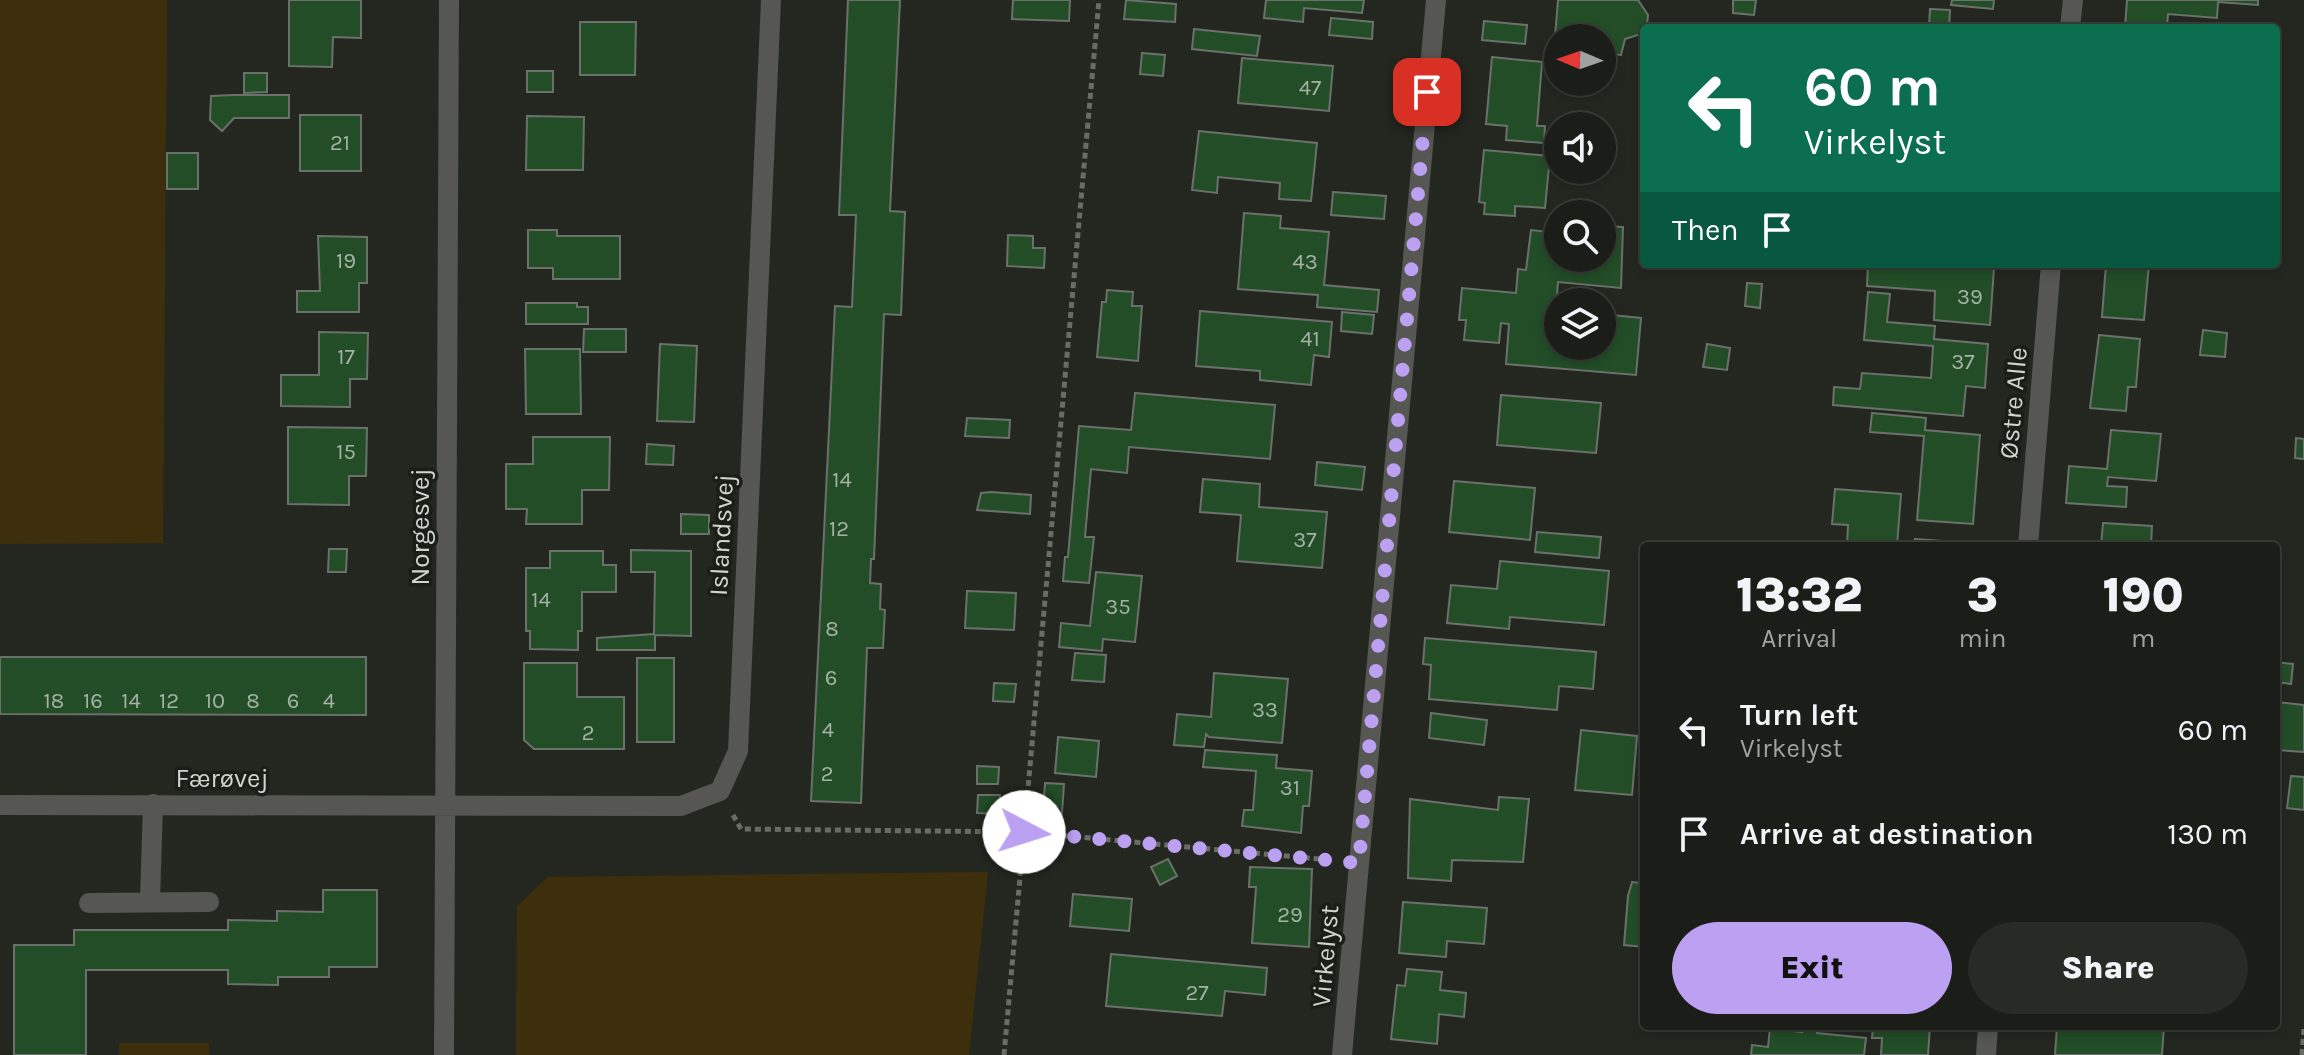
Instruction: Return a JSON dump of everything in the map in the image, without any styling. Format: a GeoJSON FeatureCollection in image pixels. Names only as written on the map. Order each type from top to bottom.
{"type":"FeatureCollection","features":[{"type":"Feature","properties":{"kind":"street","name":"Norgesvej"},"geometry":{"type":"LineString","coordinates":[[444,1055],[449,0]]}},
{"type":"Feature","properties":{"kind":"street","name":"Islandsvej"},"geometry":{"type":"LineString","coordinates":[[720,791],[738,751],[771,0]]}},
{"type":"Feature","properties":{"kind":"street","name":"Virkelyst"},"geometry":{"type":"LineString","coordinates":[[1342,1055],[1436,0]]}},
{"type":"Feature","properties":{"kind":"street"},"geometry":{"type":"LineString","coordinates":[[2070,24],[2073,0]]}},
{"type":"Feature","properties":{"kind":"street","name":"Østre Alle"},"geometry":{"type":"LineString","coordinates":[[2028,542],[2051,268]]}},
{"type":"Feature","properties":{"kind":"street"},"geometry":{"type":"LineString","coordinates":[[445,804],[681,806],[720,791]]}},
{"type":"Feature","properties":{"kind":"street"},"geometry":{"type":"LineString","coordinates":[[150,902],[153,804]]}},
{"type":"Feature","properties":{"kind":"street","name":"Færøvej"},"geometry":{"type":"LineString","coordinates":[[0,805],[445,804]]}},
{"type":"Feature","properties":{"kind":"street"},"geometry":{"type":"LineString","coordinates":[[89,903],[209,902]]}},
{"type":"Feature","properties":{"kind":"street"},"geometry":{"type":"LineString","coordinates":[[1986,1055],[1988,1030]]}},
{"type":"Feature","properties":{"kind":"path"},"geometry":{"type":"LineString","coordinates":[[1004,1055],[1099,0]]}},
{"type":"Feature","properties":{"kind":"path"},"geometry":{"type":"LineString","coordinates":[[720,791],[741,829],[1024,832],[1359,863]]}},
{"type":"Feature","properties":{"kind":"path"},"geometry":{"type":"LineString","coordinates":[[2302,1055],[2304,1028]]}},
{"type":"Feature","properties":{"kind":"shaded area"},"geometry":{"type":"Polygon","coordinates":[[[0,0],[167,0],[163,543],[0,544],[0,0]]]}},
{"type":"Feature","properties":{"kind":"shaded area"},"geometry":{"type":"Polygon","coordinates":[[[988,872],[969,1055],[516,1055],[517,906],[548,877],[988,872]]]}},
{"type":"Feature","properties":{"kind":"shaded area"},"geometry":{"type":"Polygon","coordinates":[[[119,1043],[209,1043],[209,1055],[119,1055],[119,1043]]]}},
{"type":"Feature","properties":{"kind":"building"},"geometry":{"type":"Polygon","coordinates":[[[289,0],[361,0],[361,38],[333,37],[332,67],[289,66],[289,0]]]}},
{"type":"Feature","properties":{"kind":"building"},"geometry":{"type":"Polygon","coordinates":[[[848,0],[900,0],[890,211],[905,212],[901,315],[884,314],[874,559],[871,559],[870,583],[881,584],[880,609],[885,610],[883,648],[867,648],[861,803],[811,801],[835,306],[852,307],[856,215],[839,215],[848,0]]]}},
{"type":"Feature","properties":{"kind":"building"},"geometry":{"type":"Polygon","coordinates":[[[1013,0],[1070,0],[1069,21],[1012,19],[1013,0]]]}},
{"type":"Feature","properties":{"kind":"building"},"geometry":{"type":"Polygon","coordinates":[[[1126,0],[1176,4],[1175,22],[1124,19],[1126,0]]]}},
{"type":"Feature","properties":{"kind":"building"},"geometry":{"type":"Polygon","coordinates":[[[1266,0],[1364,0],[1362,13],[1304,8],[1303,22],[1264,18],[1266,0]]]}},
{"type":"Feature","properties":{"kind":"building"},"geometry":{"type":"Polygon","coordinates":[[[1558,0],[1638,0],[1648,15],[1647,24],[1640,24],[1640,34],[1625,39],[1621,55],[1616,54],[1616,24],[1556,24],[1558,0]]]}},
{"type":"Feature","properties":{"kind":"building"},"geometry":{"type":"Polygon","coordinates":[[[1733,0],[1756,0],[1754,15],[1733,13],[1733,0]]]}},
{"type":"Feature","properties":{"kind":"building"},"geometry":{"type":"Polygon","coordinates":[[[1952,0],[1994,0],[1993,9],[1951,5],[1952,0]]]}},
{"type":"Feature","properties":{"kind":"building"},"geometry":{"type":"Polygon","coordinates":[[[2127,0],[2258,0],[2258,5],[2218,2],[2217,18],[2168,14],[2167,24],[2125,24],[2127,0]]]}},
{"type":"Feature","properties":{"kind":"building"},"geometry":{"type":"Polygon","coordinates":[[[1930,9],[1950,10],[1949,24],[1929,24],[1930,9]]]}},
{"type":"Feature","properties":{"kind":"building"},"geometry":{"type":"Polygon","coordinates":[[[1331,18],[1373,22],[1372,39],[1329,35],[1331,18]]]}},
{"type":"Feature","properties":{"kind":"building"},"geometry":{"type":"Polygon","coordinates":[[[1484,21],[1527,25],[1525,44],[1482,40],[1484,21]]]}},
{"type":"Feature","properties":{"kind":"building"},"geometry":{"type":"Polygon","coordinates":[[[580,22],[636,22],[635,75],[580,75],[580,22]]]}},
{"type":"Feature","properties":{"kind":"building"},"geometry":{"type":"Polygon","coordinates":[[[1194,29],[1260,36],[1257,56],[1192,49],[1194,29]]]}},
{"type":"Feature","properties":{"kind":"building"},"geometry":{"type":"Polygon","coordinates":[[[1142,53],[1165,55],[1163,76],[1140,74],[1142,53]]]}},
{"type":"Feature","properties":{"kind":"building"},"geometry":{"type":"Polygon","coordinates":[[[1492,57],[1542,62],[1537,126],[1544,126],[1544,143],[1506,140],[1507,126],[1486,124],[1492,57]]]}},
{"type":"Feature","properties":{"kind":"building"},"geometry":{"type":"Polygon","coordinates":[[[1242,58],[1333,66],[1329,111],[1238,103],[1242,58]]]}},
{"type":"Feature","properties":{"kind":"building"},"geometry":{"type":"Polygon","coordinates":[[[527,71],[553,71],[553,92],[527,92],[527,71]]]}},
{"type":"Feature","properties":{"kind":"building"},"geometry":{"type":"Polygon","coordinates":[[[244,73],[267,73],[267,92],[244,93],[244,73]]]}},
{"type":"Feature","properties":{"kind":"building"},"geometry":{"type":"Polygon","coordinates":[[[289,95],[289,118],[234,118],[222,131],[210,120],[211,96],[289,95]]]}},
{"type":"Feature","properties":{"kind":"building"},"geometry":{"type":"Polygon","coordinates":[[[300,115],[361,115],[361,171],[300,171],[300,115]]]}},
{"type":"Feature","properties":{"kind":"building"},"geometry":{"type":"Polygon","coordinates":[[[527,116],[584,117],[583,170],[526,170],[527,116]]]}},
{"type":"Feature","properties":{"kind":"building"},"geometry":{"type":"Polygon","coordinates":[[[1199,131],[1317,143],[1311,201],[1279,199],[1280,183],[1218,177],[1217,193],[1192,190],[1199,131]]]}},
{"type":"Feature","properties":{"kind":"building"},"geometry":{"type":"Polygon","coordinates":[[[1484,150],[1544,155],[1544,184],[1547,184],[1544,208],[1515,206],[1515,216],[1484,214],[1485,203],[1479,202],[1484,150]]]}},
{"type":"Feature","properties":{"kind":"building"},"geometry":{"type":"Polygon","coordinates":[[[167,153],[198,153],[198,189],[167,189],[167,153]]]}},
{"type":"Feature","properties":{"kind":"building"},"geometry":{"type":"Polygon","coordinates":[[[1333,192],[1386,196],[1384,219],[1331,215],[1333,192]]]}},
{"type":"Feature","properties":{"kind":"building"},"geometry":{"type":"Polygon","coordinates":[[[1244,213],[1281,216],[1280,228],[1329,232],[1324,285],[1379,290],[1377,312],[1317,307],[1318,295],[1238,289],[1244,213]]]}},
{"type":"Feature","properties":{"kind":"building"},"geometry":{"type":"Polygon","coordinates":[[[1616,227],[1623,227],[1621,288],[1558,282],[1558,288],[1544,288],[1544,360],[1616,360],[1616,315],[1641,318],[1636,375],[1506,364],[1509,324],[1501,323],[1499,343],[1464,340],[1466,320],[1459,320],[1462,288],[1516,293],[1518,269],[1526,270],[1531,230],[1544,231],[1544,272],[1616,272],[1616,227]]]}},
{"type":"Feature","properties":{"kind":"building"},"geometry":{"type":"Polygon","coordinates":[[[528,230],[557,230],[557,236],[620,236],[620,279],[553,279],[553,268],[528,268],[528,230]]]}},
{"type":"Feature","properties":{"kind":"building"},"geometry":{"type":"Polygon","coordinates":[[[1008,235],[1033,236],[1033,248],[1045,248],[1044,268],[1007,266],[1008,235]]]}},
{"type":"Feature","properties":{"kind":"building"},"geometry":{"type":"Polygon","coordinates":[[[318,236],[367,237],[367,283],[359,283],[359,312],[297,312],[297,291],[320,291],[318,236]]]}},
{"type":"Feature","properties":{"kind":"building"},"geometry":{"type":"Polygon","coordinates":[[[1868,268],[1994,268],[1990,325],[1934,320],[1935,291],[1867,286],[1868,268]]]}},
{"type":"Feature","properties":{"kind":"building"},"geometry":{"type":"Polygon","coordinates":[[[2106,268],[2149,268],[2144,320],[2102,317],[2106,268]]]}},
{"type":"Feature","properties":{"kind":"building"},"geometry":{"type":"Polygon","coordinates":[[[1747,283],[1762,284],[1760,308],[1745,306],[1747,283]]]}},
{"type":"Feature","properties":{"kind":"building"},"geometry":{"type":"Polygon","coordinates":[[[1107,290],[1133,292],[1132,306],[1142,306],[1138,361],[1097,357],[1102,302],[1106,302],[1107,290]]]}},
{"type":"Feature","properties":{"kind":"building"},"geometry":{"type":"Polygon","coordinates":[[[1868,292],[1890,294],[1887,322],[1935,326],[1934,339],[1988,344],[1985,388],[1966,386],[1963,416],[1833,405],[1834,387],[1860,389],[1862,373],[1931,378],[1933,346],[1864,340],[1868,292]]]}},
{"type":"Feature","properties":{"kind":"building"},"geometry":{"type":"Polygon","coordinates":[[[526,303],[577,303],[577,307],[588,307],[588,324],[526,324],[526,303]]]}},
{"type":"Feature","properties":{"kind":"building"},"geometry":{"type":"Polygon","coordinates":[[[1200,311],[1332,322],[1329,357],[1314,355],[1311,385],[1260,380],[1260,371],[1196,366],[1200,311]]]}},
{"type":"Feature","properties":{"kind":"building"},"geometry":{"type":"Polygon","coordinates":[[[1342,312],[1374,315],[1372,334],[1341,331],[1342,312]]]}},
{"type":"Feature","properties":{"kind":"building"},"geometry":{"type":"Polygon","coordinates":[[[584,329],[626,329],[626,352],[583,352],[584,329]]]}},
{"type":"Feature","properties":{"kind":"building"},"geometry":{"type":"Polygon","coordinates":[[[2203,330],[2227,333],[2225,357],[2200,355],[2203,330]]]}},
{"type":"Feature","properties":{"kind":"building"},"geometry":{"type":"Polygon","coordinates":[[[319,332],[368,333],[367,379],[350,379],[350,407],[281,406],[281,375],[319,375],[319,332]]]}},
{"type":"Feature","properties":{"kind":"building"},"geometry":{"type":"Polygon","coordinates":[[[2099,335],[2140,339],[2136,387],[2128,387],[2126,411],[2090,408],[2099,335]]]}},
{"type":"Feature","properties":{"kind":"building"},"geometry":{"type":"Polygon","coordinates":[[[660,344],[697,346],[694,422],[657,421],[660,344]]]}},
{"type":"Feature","properties":{"kind":"building"},"geometry":{"type":"Polygon","coordinates":[[[1707,344],[1730,348],[1727,370],[1703,367],[1707,344]]]}},
{"type":"Feature","properties":{"kind":"building"},"geometry":{"type":"Polygon","coordinates":[[[525,349],[580,349],[581,414],[526,414],[525,349]]]}},
{"type":"Feature","properties":{"kind":"building"},"geometry":{"type":"Polygon","coordinates":[[[1135,393],[1275,405],[1270,459],[1129,447],[1127,473],[1091,469],[1085,537],[1094,537],[1089,583],[1063,581],[1065,557],[1068,557],[1079,426],[1131,430],[1135,393]]]}},
{"type":"Feature","properties":{"kind":"building"},"geometry":{"type":"Polygon","coordinates":[[[1501,395],[1601,403],[1596,453],[1497,445],[1501,395]]]}},
{"type":"Feature","properties":{"kind":"building"},"geometry":{"type":"Polygon","coordinates":[[[1872,413],[1926,418],[1925,430],[1980,435],[1973,524],[1917,520],[1924,436],[1870,432],[1872,413]]]}},
{"type":"Feature","properties":{"kind":"building"},"geometry":{"type":"Polygon","coordinates":[[[967,418],[1010,420],[1009,438],[965,436],[967,418]]]}},
{"type":"Feature","properties":{"kind":"building"},"geometry":{"type":"Polygon","coordinates":[[[288,427],[367,428],[366,476],[349,476],[349,505],[288,504],[288,427]]]}},
{"type":"Feature","properties":{"kind":"building"},"geometry":{"type":"Polygon","coordinates":[[[2111,430],[2161,434],[2156,481],[2108,477],[2107,486],[2127,487],[2126,507],[2066,503],[2069,466],[2107,469],[2111,430]]]}},
{"type":"Feature","properties":{"kind":"building"},"geometry":{"type":"Polygon","coordinates":[[[533,437],[610,437],[609,490],[582,490],[582,524],[526,524],[527,509],[506,509],[506,464],[533,464],[533,437]]]}},
{"type":"Feature","properties":{"kind":"building"},"geometry":{"type":"Polygon","coordinates":[[[2296,438],[2304,439],[2304,459],[2295,458],[2296,438]]]}},
{"type":"Feature","properties":{"kind":"building"},"geometry":{"type":"Polygon","coordinates":[[[647,444],[674,446],[673,465],[646,464],[647,444]]]}},
{"type":"Feature","properties":{"kind":"building"},"geometry":{"type":"Polygon","coordinates":[[[1317,462],[1365,467],[1362,490],[1315,485],[1317,462]]]}},
{"type":"Feature","properties":{"kind":"building"},"geometry":{"type":"Polygon","coordinates":[[[1203,479],[1260,484],[1259,507],[1327,512],[1322,568],[1237,561],[1241,515],[1200,512],[1203,479]]]}},
{"type":"Feature","properties":{"kind":"building"},"geometry":{"type":"Polygon","coordinates":[[[1454,481],[1535,488],[1530,540],[1449,532],[1454,481]]]}},
{"type":"Feature","properties":{"kind":"building"},"geometry":{"type":"Polygon","coordinates":[[[1835,489],[1901,494],[1897,542],[1847,542],[1848,525],[1832,524],[1835,489]]]}},
{"type":"Feature","properties":{"kind":"building"},"geometry":{"type":"Polygon","coordinates":[[[981,493],[1031,495],[1030,514],[977,510],[981,493]]]}},
{"type":"Feature","properties":{"kind":"building"},"geometry":{"type":"Polygon","coordinates":[[[681,514],[709,515],[709,534],[681,534],[681,514]]]}},
{"type":"Feature","properties":{"kind":"building"},"geometry":{"type":"Polygon","coordinates":[[[2103,523],[2152,526],[2151,542],[2101,542],[2103,523]]]}},
{"type":"Feature","properties":{"kind":"building"},"geometry":{"type":"Polygon","coordinates":[[[1537,532],[1601,537],[1599,558],[1535,552],[1537,532]]]}},
{"type":"Feature","properties":{"kind":"building"},"geometry":{"type":"Polygon","coordinates":[[[1915,539],[1956,542],[1915,542],[1915,539]]]}},
{"type":"Feature","properties":{"kind":"building"},"geometry":{"type":"Polygon","coordinates":[[[329,549],[347,549],[346,572],[328,572],[329,549]]]}},
{"type":"Feature","properties":{"kind":"building"},"geometry":{"type":"Polygon","coordinates":[[[631,550],[691,551],[691,636],[655,635],[655,650],[597,650],[597,638],[654,634],[655,572],[631,572],[631,550]]]}},
{"type":"Feature","properties":{"kind":"building"},"geometry":{"type":"Polygon","coordinates":[[[550,551],[603,551],[603,565],[616,565],[616,592],[582,592],[582,631],[578,631],[578,650],[530,649],[530,631],[526,631],[526,568],[550,568],[550,551]]]}},
{"type":"Feature","properties":{"kind":"building"},"geometry":{"type":"Polygon","coordinates":[[[1500,561],[1609,571],[1604,625],[1510,617],[1509,629],[1447,623],[1451,585],[1497,589],[1500,561]]]}},
{"type":"Feature","properties":{"kind":"building"},"geometry":{"type":"Polygon","coordinates":[[[1096,572],[1142,576],[1135,642],[1103,639],[1102,651],[1059,647],[1061,623],[1090,626],[1096,572]]]}},
{"type":"Feature","properties":{"kind":"building"},"geometry":{"type":"Polygon","coordinates":[[[967,591],[1016,593],[1014,630],[965,628],[967,591]]]}},
{"type":"Feature","properties":{"kind":"building"},"geometry":{"type":"Polygon","coordinates":[[[1425,638],[1596,652],[1593,689],[1559,686],[1557,710],[1429,699],[1431,665],[1423,664],[1425,638]]]}},
{"type":"Feature","properties":{"kind":"building"},"geometry":{"type":"Polygon","coordinates":[[[1075,653],[1106,655],[1104,682],[1072,680],[1075,653]]]}},
{"type":"Feature","properties":{"kind":"building"},"geometry":{"type":"Polygon","coordinates":[[[0,657],[366,657],[366,715],[0,714],[0,657]]]}},
{"type":"Feature","properties":{"kind":"building"},"geometry":{"type":"Polygon","coordinates":[[[637,658],[674,658],[674,742],[637,742],[637,658]]]}},
{"type":"Feature","properties":{"kind":"building"},"geometry":{"type":"Polygon","coordinates":[[[2280,662],[2293,664],[2291,684],[2280,683],[2280,662]]]}},
{"type":"Feature","properties":{"kind":"building"},"geometry":{"type":"Polygon","coordinates":[[[524,663],[577,663],[577,697],[624,697],[624,749],[534,749],[524,740],[524,663]]]}},
{"type":"Feature","properties":{"kind":"building"},"geometry":{"type":"Polygon","coordinates":[[[1214,673],[1288,679],[1282,743],[1209,737],[1206,734],[1204,747],[1174,745],[1177,714],[1211,717],[1214,673]]]}},
{"type":"Feature","properties":{"kind":"building"},"geometry":{"type":"Polygon","coordinates":[[[994,683],[1016,684],[1014,702],[993,701],[994,683]]]}},
{"type":"Feature","properties":{"kind":"building"},"geometry":{"type":"Polygon","coordinates":[[[2280,702],[2304,705],[2304,752],[2280,750],[2280,702]]]}},
{"type":"Feature","properties":{"kind":"building"},"geometry":{"type":"Polygon","coordinates":[[[1431,713],[1487,720],[1484,745],[1429,738],[1431,713]]]}},
{"type":"Feature","properties":{"kind":"building"},"geometry":{"type":"Polygon","coordinates":[[[1581,730],[1637,736],[1632,795],[1575,790],[1581,730]]]}},
{"type":"Feature","properties":{"kind":"building"},"geometry":{"type":"Polygon","coordinates":[[[1058,737],[1099,741],[1096,777],[1055,773],[1058,737]]]}},
{"type":"Feature","properties":{"kind":"building"},"geometry":{"type":"Polygon","coordinates":[[[1205,750],[1277,755],[1276,768],[1312,771],[1309,806],[1303,806],[1301,833],[1242,826],[1244,810],[1253,810],[1256,771],[1203,767],[1205,750]]]}},
{"type":"Feature","properties":{"kind":"building"},"geometry":{"type":"Polygon","coordinates":[[[977,766],[999,767],[998,784],[977,784],[977,766]]]}},
{"type":"Feature","properties":{"kind":"building"},"geometry":{"type":"Polygon","coordinates":[[[2291,776],[2304,777],[2304,810],[2287,808],[2291,776]]]}},
{"type":"Feature","properties":{"kind":"building"},"geometry":{"type":"Polygon","coordinates":[[[1045,783],[1064,784],[1061,827],[1042,826],[1045,783]]]}},
{"type":"Feature","properties":{"kind":"building"},"geometry":{"type":"Polygon","coordinates":[[[978,795],[1000,795],[999,814],[977,813],[978,795]]]}},
{"type":"Feature","properties":{"kind":"building"},"geometry":{"type":"Polygon","coordinates":[[[1499,797],[1529,799],[1523,862],[1452,860],[1451,881],[1408,878],[1410,799],[1498,810],[1499,797]]]}},
{"type":"Feature","properties":{"kind":"building"},"geometry":{"type":"Polygon","coordinates":[[[1168,859],[1177,876],[1160,885],[1151,867],[1168,859]]]}},
{"type":"Feature","properties":{"kind":"building"},"geometry":{"type":"Polygon","coordinates":[[[1250,867],[1312,869],[1309,947],[1252,943],[1256,887],[1249,887],[1250,867]]]}},
{"type":"Feature","properties":{"kind":"building"},"geometry":{"type":"Polygon","coordinates":[[[1632,882],[1640,883],[1640,947],[1624,945],[1632,882]]]}},
{"type":"Feature","properties":{"kind":"building"},"geometry":{"type":"Polygon","coordinates":[[[323,890],[377,890],[377,967],[329,967],[329,977],[278,977],[278,985],[228,984],[228,970],[86,970],[86,1055],[14,1055],[14,945],[74,945],[74,930],[228,930],[228,920],[277,921],[277,911],[323,912],[323,890]]]}},
{"type":"Feature","properties":{"kind":"building"},"geometry":{"type":"Polygon","coordinates":[[[1073,894],[1132,899],[1129,931],[1070,926],[1073,894]]]}},
{"type":"Feature","properties":{"kind":"building"},"geometry":{"type":"Polygon","coordinates":[[[1403,902],[1487,908],[1484,944],[1447,941],[1446,957],[1399,953],[1403,902]]]}},
{"type":"Feature","properties":{"kind":"building"},"geometry":{"type":"Polygon","coordinates":[[[1111,954],[1267,968],[1265,995],[1225,991],[1222,1016],[1106,1006],[1111,954]]]}},
{"type":"Feature","properties":{"kind":"building"},"geometry":{"type":"Polygon","coordinates":[[[1407,969],[1442,972],[1440,990],[1466,993],[1464,1017],[1439,1014],[1437,1044],[1391,1039],[1397,985],[1405,986],[1407,969]]]}},
{"type":"Feature","properties":{"kind":"building"},"geometry":{"type":"Polygon","coordinates":[[[1770,1030],[1817,1030],[1817,1033],[1866,1038],[1864,1055],[1751,1055],[1752,1045],[1768,1047],[1770,1030]]]}},
{"type":"Feature","properties":{"kind":"building"},"geometry":{"type":"Polygon","coordinates":[[[1873,1030],[1930,1030],[1928,1055],[1881,1055],[1882,1038],[1872,1038],[1873,1030]]]}},
{"type":"Feature","properties":{"kind":"building"},"geometry":{"type":"Polygon","coordinates":[[[2057,1030],[2164,1030],[2162,1055],[2055,1055],[2057,1030]]]}},
{"type":"Feature","properties":{"kind":"route"},"geometry":{"type":"LineString","coordinates":[[1024,832],[1359,863],[1427,92]]}}]}
